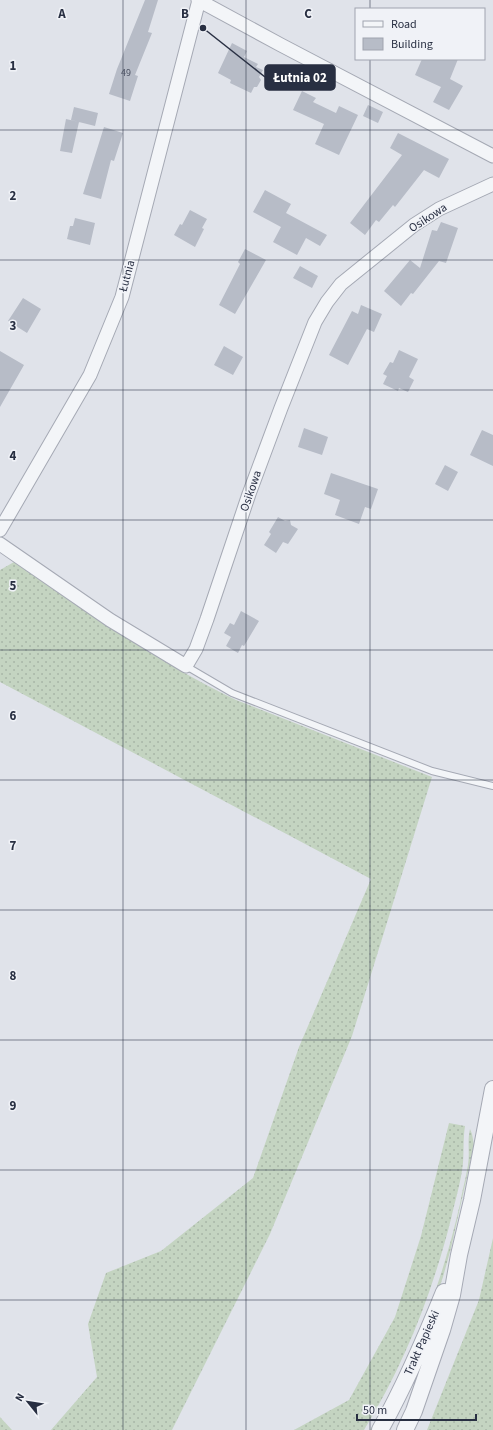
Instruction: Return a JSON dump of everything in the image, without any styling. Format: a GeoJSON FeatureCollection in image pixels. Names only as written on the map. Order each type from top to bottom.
{"type":"FeatureCollection","features":[{"type":"Feature","properties":{"kind":"street"},"geometry":{"type":"LineString","coordinates":[[198,0],[493,156]]}},
{"type":"Feature","properties":{"kind":"street","name":"Łutnia"},"geometry":{"type":"LineString","coordinates":[[0,530],[90,375],[122,297],[198,0]]}},
{"type":"Feature","properties":{"kind":"street","name":"Osikowa"},"geometry":{"type":"LineString","coordinates":[[186,666],[196,649],[249,494],[281,408],[315,322],[327,302],[341,284],[414,225],[439,209],[493,184]]}},
{"type":"Feature","properties":{"kind":"street"},"geometry":{"type":"LineString","coordinates":[[0,544],[110,620],[186,666]]}},
{"type":"Feature","properties":{"kind":"street","name":"Trakt Papieski"},"geometry":{"type":"LineString","coordinates":[[405,1430],[414,1411],[442,1330],[452,1295],[493,1089]]}},
{"type":"Feature","properties":{"kind":"street","name":"Trakt Papieski"},"geometry":{"type":"LineString","coordinates":[[380,1430],[395,1403],[423,1343],[459,1255]]}},
{"type":"Feature","properties":{"kind":"lane"},"geometry":{"type":"LineString","coordinates":[[186,666],[232,693],[432,771],[493,786]]}},
{"type":"Feature","properties":{"kind":"green space"},"geometry":{"type":"Polygon","coordinates":[[[14,562],[150,653],[236,700],[432,777],[352,1036],[270,1234],[172,1430],[51,1430],[97,1377],[88,1324],[106,1273],[161,1251],[253,1178],[299,1047],[371,879],[0,682],[0,570],[14,562]]]}},
{"type":"Feature","properties":{"kind":"green space"},"geometry":{"type":"Polygon","coordinates":[[[449,1123],[465,1126],[463,1163],[459,1184],[451,1219],[426,1302],[392,1380],[364,1430],[294,1430],[349,1400],[395,1317],[421,1236],[449,1123]]]}},
{"type":"Feature","properties":{"kind":"green space"},"geometry":{"type":"Polygon","coordinates":[[[470,1129],[474,1145],[443,1277],[426,1325],[374,1430],[370,1430],[400,1377],[413,1349],[435,1292],[453,1234],[460,1204],[468,1165],[470,1129]]]}},
{"type":"Feature","properties":{"kind":"green space"},"geometry":{"type":"Polygon","coordinates":[[[493,1238],[493,1430],[427,1430],[479,1300],[493,1238]]]}},
{"type":"Feature","properties":{"kind":"green space"},"geometry":{"type":"Polygon","coordinates":[[[0,1417],[12,1430],[0,1430],[0,1417]]]}},
{"type":"Feature","properties":{"kind":"building"},"geometry":{"type":"Polygon","coordinates":[[[145,0],[158,0],[148,32],[152,33],[135,75],[138,76],[130,101],[109,94],[117,69],[145,0]]]}},
{"type":"Feature","properties":{"kind":"building"},"geometry":{"type":"Polygon","coordinates":[[[232,43],[247,51],[244,57],[258,64],[256,67],[263,70],[259,77],[261,80],[257,87],[254,87],[251,93],[230,83],[231,80],[218,73],[232,43]]]}},
{"type":"Feature","properties":{"kind":"building"},"geometry":{"type":"Polygon","coordinates":[[[422,60],[458,60],[450,79],[463,86],[449,110],[433,102],[441,87],[415,75],[422,60]]]}},
{"type":"Feature","properties":{"kind":"building"},"geometry":{"type":"Polygon","coordinates":[[[302,91],[316,98],[313,102],[336,113],[339,106],[358,115],[339,155],[315,144],[324,124],[293,110],[302,91]]]}},
{"type":"Feature","properties":{"kind":"building"},"geometry":{"type":"Polygon","coordinates":[[[368,105],[383,112],[378,123],[363,116],[368,105]]]}},
{"type":"Feature","properties":{"kind":"building"},"geometry":{"type":"Polygon","coordinates":[[[74,107],[98,113],[95,126],[71,120],[74,107]]]}},
{"type":"Feature","properties":{"kind":"building"},"geometry":{"type":"Polygon","coordinates":[[[66,119],[79,122],[72,153],[60,151],[66,119]]]}},
{"type":"Feature","properties":{"kind":"building"},"geometry":{"type":"Polygon","coordinates":[[[104,127],[123,133],[114,161],[111,160],[101,199],[83,194],[104,127]]]}},
{"type":"Feature","properties":{"kind":"building"},"geometry":{"type":"Polygon","coordinates":[[[398,133],[449,159],[439,178],[424,170],[395,207],[393,205],[379,222],[376,220],[365,235],[350,223],[402,155],[390,148],[398,133]]]}},
{"type":"Feature","properties":{"kind":"building"},"geometry":{"type":"Polygon","coordinates":[[[265,190],[291,204],[286,213],[327,235],[320,246],[306,238],[297,255],[273,242],[281,227],[253,212],[265,190]]]}},
{"type":"Feature","properties":{"kind":"building"},"geometry":{"type":"Polygon","coordinates":[[[190,210],[207,219],[195,247],[174,235],[180,224],[182,225],[190,210]]]}},
{"type":"Feature","properties":{"kind":"building"},"geometry":{"type":"Polygon","coordinates":[[[75,218],[95,223],[90,245],[67,239],[70,226],[73,226],[75,218]]]}},
{"type":"Feature","properties":{"kind":"building"},"geometry":{"type":"Polygon","coordinates":[[[441,222],[458,228],[446,263],[439,261],[413,294],[411,293],[401,306],[384,291],[410,260],[420,268],[432,230],[437,231],[441,222]]]}},
{"type":"Feature","properties":{"kind":"building"},"geometry":{"type":"Polygon","coordinates":[[[245,249],[266,260],[235,314],[219,305],[240,264],[238,262],[245,249]]]}},
{"type":"Feature","properties":{"kind":"building"},"geometry":{"type":"Polygon","coordinates":[[[300,266],[318,276],[312,288],[293,278],[300,266]]]}},
{"type":"Feature","properties":{"kind":"building"},"geometry":{"type":"Polygon","coordinates":[[[23,298],[41,309],[27,333],[8,321],[23,298]]]}},
{"type":"Feature","properties":{"kind":"building"},"geometry":{"type":"Polygon","coordinates":[[[361,305],[382,314],[374,332],[367,329],[348,365],[329,355],[352,311],[358,314],[361,305]]]}},
{"type":"Feature","properties":{"kind":"building"},"geometry":{"type":"Polygon","coordinates":[[[224,346],[243,357],[233,375],[214,365],[224,346]]]}},
{"type":"Feature","properties":{"kind":"building"},"geometry":{"type":"Polygon","coordinates":[[[399,350],[418,359],[409,377],[414,380],[408,392],[399,388],[398,391],[383,384],[387,376],[383,374],[390,362],[393,363],[399,350]]]}},
{"type":"Feature","properties":{"kind":"building"},"geometry":{"type":"Polygon","coordinates":[[[0,351],[24,365],[0,407],[0,351]]]}},
{"type":"Feature","properties":{"kind":"building"},"geometry":{"type":"Polygon","coordinates":[[[304,428],[328,437],[322,455],[298,447],[304,428]]]}},
{"type":"Feature","properties":{"kind":"building"},"geometry":{"type":"Polygon","coordinates":[[[482,430],[493,435],[493,466],[470,455],[482,430]]]}},
{"type":"Feature","properties":{"kind":"building"},"geometry":{"type":"Polygon","coordinates":[[[445,465],[458,472],[448,491],[435,484],[445,465]]]}},
{"type":"Feature","properties":{"kind":"building"},"geometry":{"type":"Polygon","coordinates":[[[331,473],[378,489],[371,509],[365,507],[359,524],[335,515],[340,500],[324,494],[331,473]]]}},
{"type":"Feature","properties":{"kind":"building"},"geometry":{"type":"Polygon","coordinates":[[[278,517],[285,521],[290,520],[291,525],[298,529],[288,544],[283,542],[276,553],[264,545],[271,534],[269,532],[278,517]]]}},
{"type":"Feature","properties":{"kind":"building"},"geometry":{"type":"Polygon","coordinates":[[[241,611],[259,621],[238,653],[226,646],[231,637],[224,633],[230,623],[234,625],[241,611]]]}},
{"type":"Feature","properties":{"kind":"place","name":"Łutnia 02"},"geometry":{"type":"Point","coordinates":[203,28]}}]}
